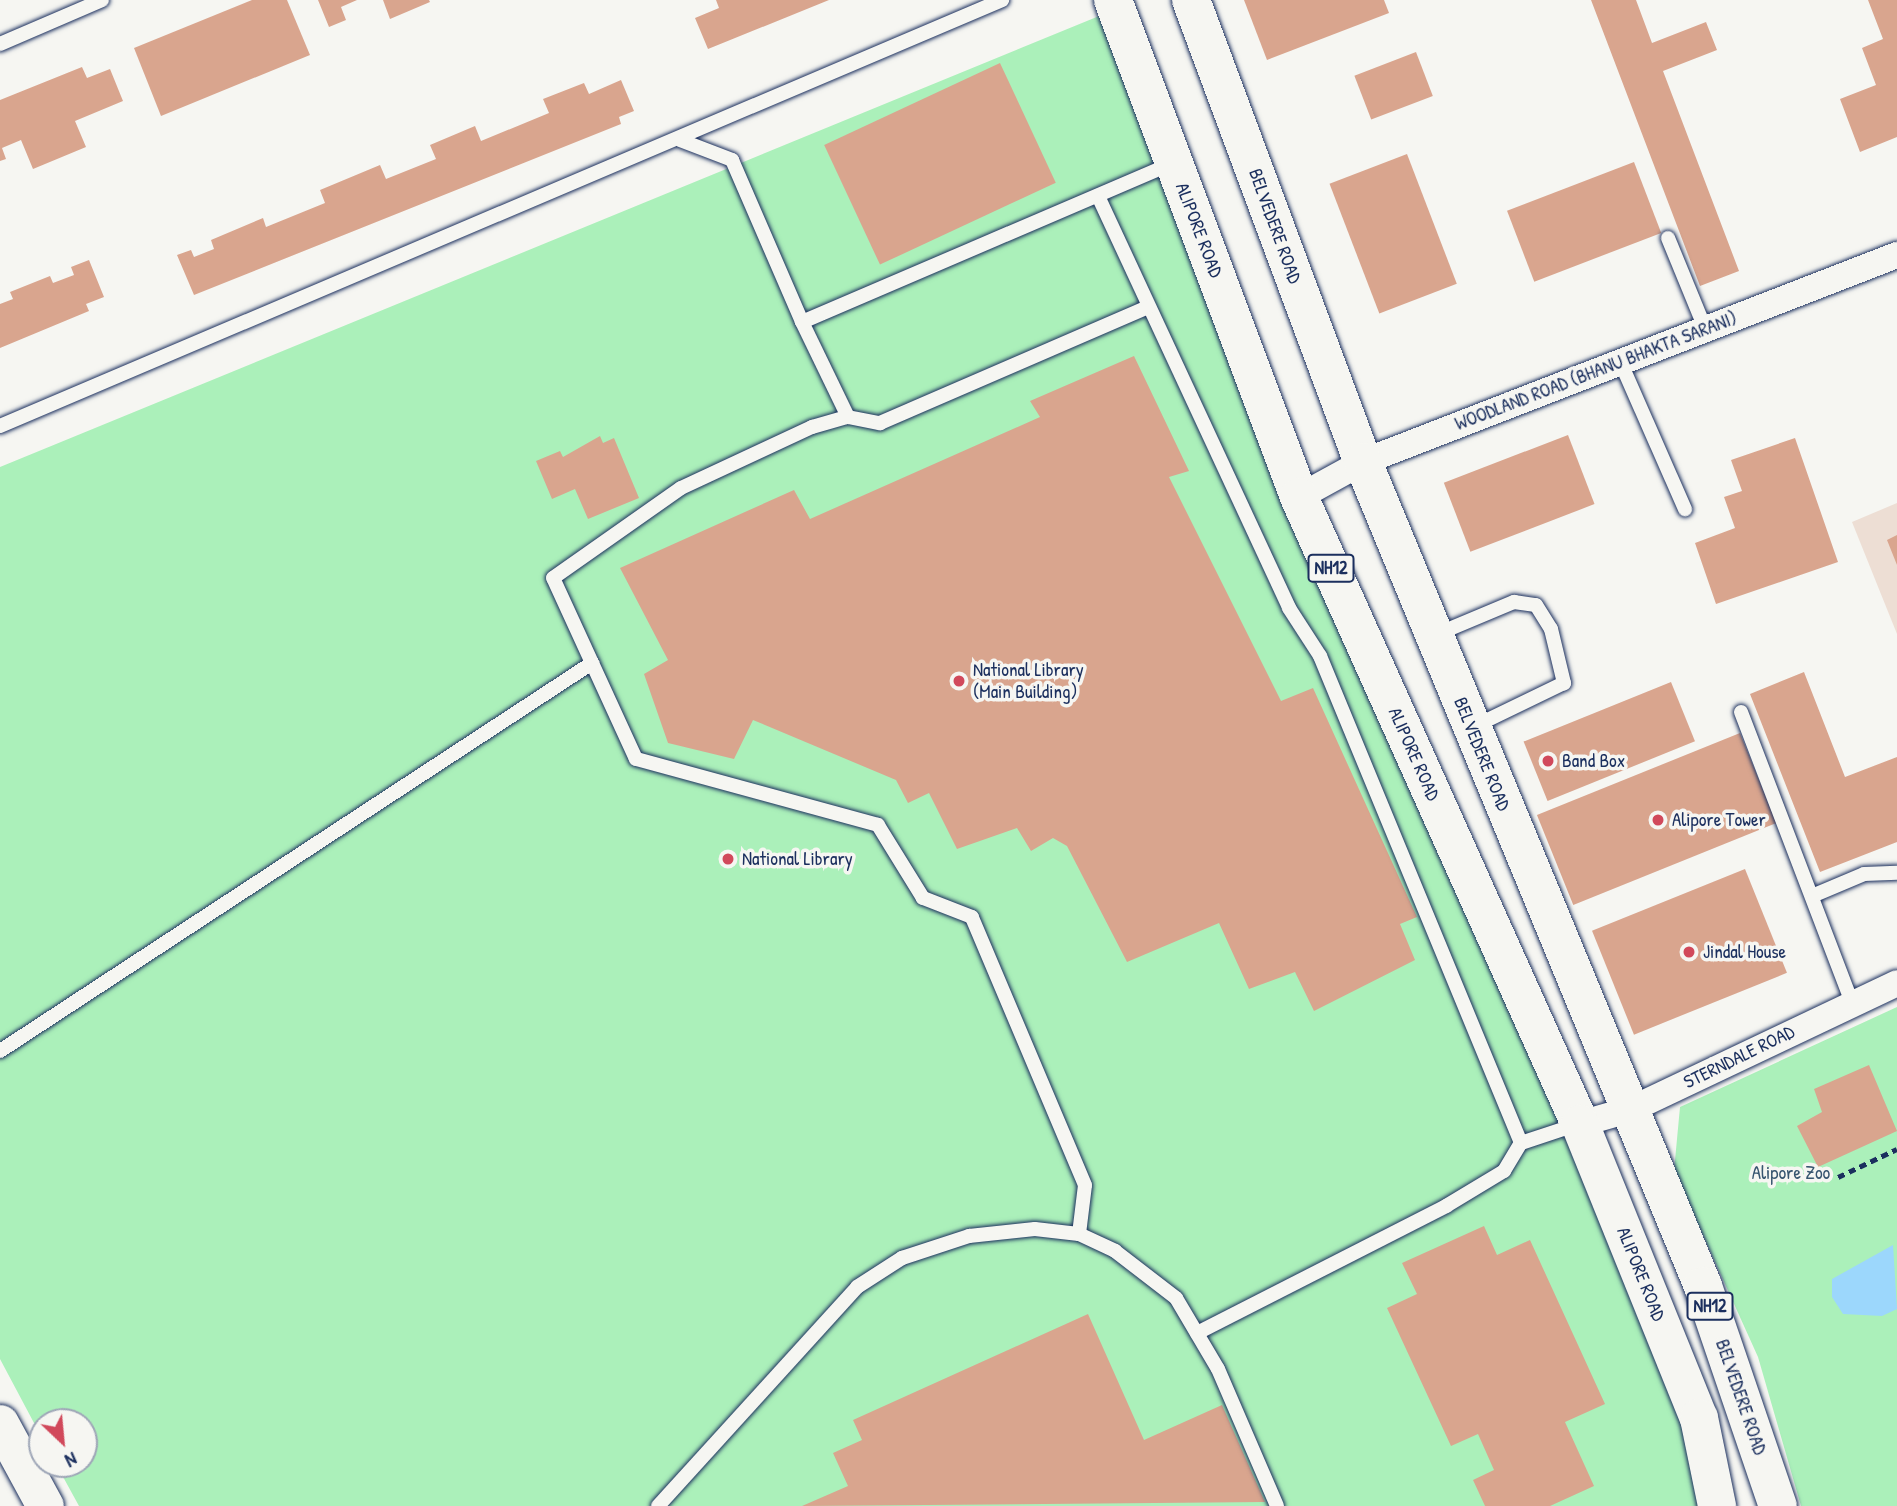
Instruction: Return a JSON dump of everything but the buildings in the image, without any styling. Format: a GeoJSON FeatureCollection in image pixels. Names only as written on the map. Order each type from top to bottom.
{"type":"FeatureCollection","features":[{"type":"Feature","properties":{"kind":"highway","name":"ALIPORE ROAD"},"geometry":{"type":"LineString","coordinates":[[1113,0],[1299,497],[1580,1124],[1699,1418],[1717,1506]]}},
{"type":"Feature","properties":{"kind":"highway","name":"BELVEDERE ROAD"},"geometry":{"type":"LineString","coordinates":[[1191,0],[1363,462],[1703,1286],[1778,1506]]}},
{"type":"Feature","properties":{"kind":"main road"},"geometry":{"type":"LineString","coordinates":[[0,1423],[45,1506]]}},
{"type":"Feature","properties":{"kind":"street","name":"WOODLAND ROAD (BHANU BHAKTA SARANI)"},"geometry":{"type":"LineString","coordinates":[[1299,497],[1363,462],[1897,255]]}},
{"type":"Feature","properties":{"kind":"street","name":"STERNDALE ROAD"},"geometry":{"type":"LineString","coordinates":[[1580,1124],[1632,1109],[1852,1002],[1897,983]]}},
{"type":"Feature","properties":{"kind":"lane"},"geometry":{"type":"LineString","coordinates":[[0,44],[102,0]]}},
{"type":"Feature","properties":{"kind":"lane"},"geometry":{"type":"LineString","coordinates":[[0,426],[680,140],[1002,0]]}},
{"type":"Feature","properties":{"kind":"lane"},"geometry":{"type":"LineString","coordinates":[[680,140],[732,160],[802,322],[848,417]]}},
{"type":"Feature","properties":{"kind":"lane"},"geometry":{"type":"LineString","coordinates":[[802,322],[1041,215],[1098,196],[1174,163]]}},
{"type":"Feature","properties":{"kind":"lane"},"geometry":{"type":"LineString","coordinates":[[1098,196],[1289,608],[1320,656],[1521,1143]]}},
{"type":"Feature","properties":{"kind":"lane"},"geometry":{"type":"LineString","coordinates":[[1668,238],[1705,328]]}},
{"type":"Feature","properties":{"kind":"lane"},"geometry":{"type":"LineString","coordinates":[[1079,1234],[1080,1172],[972,917],[923,898],[878,825],[636,759],[553,578],[681,488],[848,417],[880,423],[1148,306]]}},
{"type":"Feature","properties":{"kind":"lane"},"geometry":{"type":"LineString","coordinates":[[1620,361],[1685,509]]}},
{"type":"Feature","properties":{"kind":"lane"},"geometry":{"type":"LineString","coordinates":[[1434,635],[1514,602],[1536,605],[1551,629],[1564,682],[1471,728]]}},
{"type":"Feature","properties":{"kind":"lane"},"geometry":{"type":"LineString","coordinates":[[0,1051],[592,663]]}},
{"type":"Feature","properties":{"kind":"lane"},"geometry":{"type":"LineString","coordinates":[[1741,712],[1852,1002]]}},
{"type":"Feature","properties":{"kind":"lane"},"geometry":{"type":"LineString","coordinates":[[1812,896],[1864,874],[1897,873]]}},
{"type":"Feature","properties":{"kind":"lane"},"geometry":{"type":"LineString","coordinates":[[1197,1333],[1446,1206],[1504,1171],[1521,1143],[1580,1124]]}},
{"type":"Feature","properties":{"kind":"lane"},"geometry":{"type":"LineString","coordinates":[[658,1506],[856,1287],[902,1258],[969,1236],[1035,1229],[1079,1234],[1144,1268],[1176,1298],[1197,1333],[1277,1506]]}},
{"type":"Feature","properties":{"kind":"path"},"geometry":{"type":"LineString","coordinates":[[1838,1177],[1897,1149]]}},
{"type":"Feature","properties":{"kind":"shaded area"},"geometry":{"type":"Polygon","coordinates":[[[1897,503],[1897,634],[1852,522],[1897,503]]]}},
{"type":"Feature","properties":{"kind":"green space","name":"National Library"},"geometry":{"type":"Polygon","coordinates":[[[1104,14],[1619,1251],[1713,1506],[79,1506],[64,1478],[98,1478],[98,1408],[28,1408],[28,1412],[0,1359],[0,467],[1104,14]]]}},
{"type":"Feature","properties":{"kind":"green space","name":"Alipore Zoo"},"geometry":{"type":"Polygon","coordinates":[[[1897,1007],[1897,1506],[1801,1506],[1758,1357],[1674,1171],[1680,1107],[1897,1007]]]}},
{"type":"Feature","properties":{"kind":"water"},"geometry":{"type":"Polygon","coordinates":[[[1893,1245],[1897,1309],[1882,1316],[1843,1314],[1832,1297],[1832,1279],[1893,1245]]]}},
{"type":"Feature","properties":{"kind":"place","name":"National Library (Main Building)"},"geometry":{"type":"Point","coordinates":[959,681]}},
{"type":"Feature","properties":{"kind":"place","name":"Band Box"},"geometry":{"type":"Point","coordinates":[1548,761]}},
{"type":"Feature","properties":{"kind":"place","name":"Alipore Tower"},"geometry":{"type":"Point","coordinates":[1658,820]}},
{"type":"Feature","properties":{"kind":"place","name":"National Library"},"geometry":{"type":"Point","coordinates":[728,859]}},
{"type":"Feature","properties":{"kind":"place","name":"Jindal House"},"geometry":{"type":"Point","coordinates":[1689,952]}}]}
